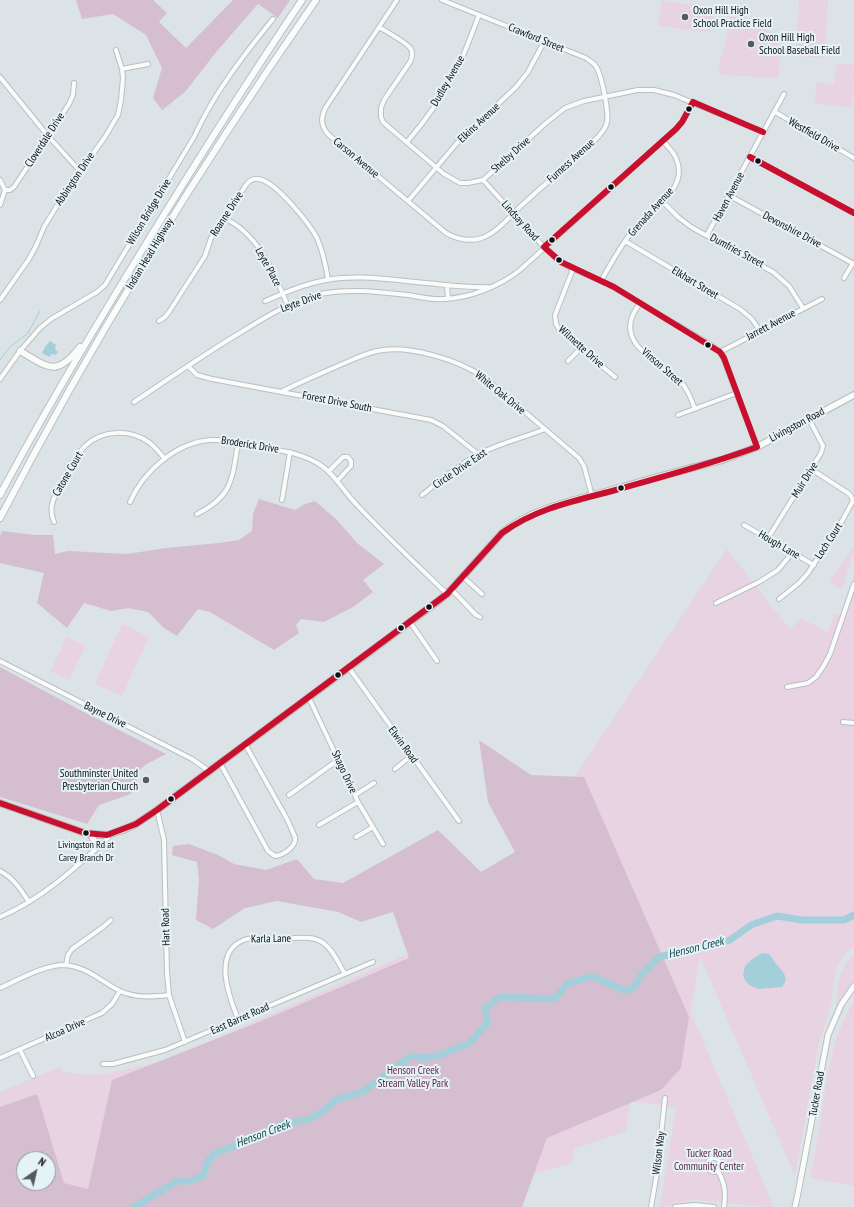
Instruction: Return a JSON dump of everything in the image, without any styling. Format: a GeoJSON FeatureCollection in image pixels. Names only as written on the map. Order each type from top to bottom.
{"type":"FeatureCollection","features":[{"type":"Feature","properties":{"kind":"highway","name":"Indian Head Highway"},"geometry":{"type":"LineString","coordinates":[[0,495],[92,331],[181,187],[302,0]]}},
{"type":"Feature","properties":{"kind":"highway","name":"Indian Head Highway"},"geometry":{"type":"LineString","coordinates":[[0,518],[74,382],[148,258],[238,115],[316,0]]}},
{"type":"Feature","properties":{"kind":"highway"},"geometry":{"type":"LineString","coordinates":[[20,351],[43,365],[49,367],[58,366],[75,354],[92,331]]}},
{"type":"Feature","properties":{"kind":"main road","name":"Livingston Road"},"geometry":{"type":"LineString","coordinates":[[0,803],[90,834],[107,835],[132,826],[157,810],[309,698],[449,592],[499,536],[512,526],[538,512],[722,460],[756,447],[854,395]]}},
{"type":"Feature","properties":{"kind":"main road"},"geometry":{"type":"LineString","coordinates":[[90,834],[95,841],[96,847],[94,850]]}},
{"type":"Feature","properties":{"kind":"street","name":"Carson Avenue"},"geometry":{"type":"LineString","coordinates":[[397,0],[326,107],[322,121],[324,130],[446,233],[465,240],[477,239],[498,229],[514,213]]}},
{"type":"Feature","properties":{"kind":"street","name":"Crawford Street"},"geometry":{"type":"LineString","coordinates":[[442,0],[544,42],[583,56],[598,69],[605,98]]}},
{"type":"Feature","properties":{"kind":"street","name":"Dudley Avenue"},"geometry":{"type":"LineString","coordinates":[[407,142],[428,115],[453,77],[480,15]]}},
{"type":"Feature","properties":{"kind":"street","name":"Wilson Bridge Drive"},"geometry":{"type":"LineString","coordinates":[[0,379],[20,351],[47,322],[106,285],[233,69],[273,19]]}},
{"type":"Feature","properties":{"kind":"street","name":"Shelby Drive"},"geometry":{"type":"LineString","coordinates":[[379,27],[406,44],[411,49],[413,55],[410,62],[384,100],[380,112],[383,122],[450,178],[460,183],[468,184],[483,180],[562,110],[580,102],[638,90],[666,92],[763,132]]}},
{"type":"Feature","properties":{"kind":"street","name":"Elkins Avenue"},"geometry":{"type":"LineString","coordinates":[[408,201],[461,139],[516,87],[528,72],[544,42]]}},
{"type":"Feature","properties":{"kind":"street","name":"Abbington Drive"},"geometry":{"type":"LineString","coordinates":[[0,300],[29,259],[44,227],[80,171],[112,126],[119,113],[123,86],[122,69],[116,50]]}},
{"type":"Feature","properties":{"kind":"street"},"geometry":{"type":"LineString","coordinates":[[122,69],[148,64]]}},
{"type":"Feature","properties":{"kind":"street"},"geometry":{"type":"LineString","coordinates":[[0,77],[48,136],[80,171]]}},
{"type":"Feature","properties":{"kind":"street","name":"Cloverdale Drive"},"geometry":{"type":"LineString","coordinates":[[6,190],[12,190],[48,136],[70,101],[74,83]]}},
{"type":"Feature","properties":{"kind":"street","name":"Haven Avenue"},"geometry":{"type":"LineString","coordinates":[[707,236],[784,94]]}},
{"type":"Feature","properties":{"kind":"street","name":"Furness Avenue"},"geometry":{"type":"LineString","coordinates":[[514,213],[602,132],[607,121],[605,98]]}},
{"type":"Feature","properties":{"kind":"street","name":"Leyte Drive"},"geometry":{"type":"LineString","coordinates":[[134,402],[238,334],[288,306],[319,294],[349,291],[380,292],[435,299],[448,299],[481,291],[511,277],[663,141],[679,125],[693,102]]}},
{"type":"Feature","properties":{"kind":"street","name":"Westfield Drive"},"geometry":{"type":"LineString","coordinates":[[774,112],[854,158]]}},
{"type":"Feature","properties":{"kind":"street","name":"Grenada Avenue"},"geometry":{"type":"LineString","coordinates":[[601,281],[625,241],[636,227],[663,202],[676,184],[678,168],[675,156],[663,141]]}},
{"type":"Feature","properties":{"kind":"street"},"geometry":{"type":"LineString","coordinates":[[750,157],[854,213]]}},
{"type":"Feature","properties":{"kind":"street","name":"Roanne Drive"},"geometry":{"type":"LineString","coordinates":[[159,321],[172,309],[205,256],[210,241],[248,183],[257,179],[266,181],[301,214],[314,234],[324,258],[328,280]]}},
{"type":"Feature","properties":{"kind":"street"},"geometry":{"type":"LineString","coordinates":[[0,180],[2,186],[6,190],[0,205]]}},
{"type":"Feature","properties":{"kind":"street","name":"Lindsay Road"},"geometry":{"type":"LineString","coordinates":[[483,180],[544,247],[558,260],[573,269],[601,281],[640,303],[720,352]]}},
{"type":"Feature","properties":{"kind":"street","name":"Devonshire Drive"},"geometry":{"type":"LineString","coordinates":[[730,196],[854,263]]}},
{"type":"Feature","properties":{"kind":"street","name":"Dumfries Street"},"geometry":{"type":"LineString","coordinates":[[663,202],[678,217],[707,236],[758,262],[777,274],[789,286],[803,308]]}},
{"type":"Feature","properties":{"kind":"street","name":"Leyte Place"},"geometry":{"type":"LineString","coordinates":[[224,218],[240,227],[258,247],[268,262],[288,306]]}},
{"type":"Feature","properties":{"kind":"street","name":"Elkhart Street"},"geometry":{"type":"LineString","coordinates":[[625,241],[740,309],[752,319],[760,331]]}},
{"type":"Feature","properties":{"kind":"street"},"geometry":{"type":"LineString","coordinates":[[844,278],[854,263]]}},
{"type":"Feature","properties":{"kind":"street","name":"Wilmette Drive"},"geometry":{"type":"LineString","coordinates":[[573,269],[556,310],[556,324],[561,332],[615,377]]}},
{"type":"Feature","properties":{"kind":"street","name":"Leyte Drive"},"geometry":{"type":"LineString","coordinates":[[265,301],[304,286],[328,280],[367,278],[476,288],[492,286]]}},
{"type":"Feature","properties":{"kind":"street"},"geometry":{"type":"LineString","coordinates":[[447,285],[448,299]]}},
{"type":"Feature","properties":{"kind":"street","name":"Jarrett Avenue"},"geometry":{"type":"LineString","coordinates":[[720,352],[822,298]]}},
{"type":"Feature","properties":{"kind":"street","name":"Vinson Street"},"geometry":{"type":"LineString","coordinates":[[640,303],[631,320],[631,331],[634,340],[643,351],[680,380],[695,409]]}},
{"type":"Feature","properties":{"kind":"street"},"geometry":{"type":"LineString","coordinates":[[568,361],[581,348]]}},
{"type":"Feature","properties":{"kind":"street","name":"White Oak Drive"},"geometry":{"type":"LineString","coordinates":[[281,392],[369,353],[388,349],[437,356],[454,361],[474,371],[497,388],[581,460],[592,496]]}},
{"type":"Feature","properties":{"kind":"street"},"geometry":{"type":"LineString","coordinates":[[720,352],[724,358],[756,447]]}},
{"type":"Feature","properties":{"kind":"street","name":"Forest Drive South"},"geometry":{"type":"LineString","coordinates":[[188,366],[195,373],[204,377],[431,420],[443,426],[478,454]]}},
{"type":"Feature","properties":{"kind":"street"},"geometry":{"type":"LineString","coordinates":[[678,415],[737,393]]}},
{"type":"Feature","properties":{"kind":"street","name":"Muir Drive"},"geometry":{"type":"LineString","coordinates":[[768,538],[821,453],[823,446],[809,418]]}},
{"type":"Feature","properties":{"kind":"street","name":"Circle Drive East"},"geometry":{"type":"LineString","coordinates":[[422,495],[478,454],[509,441],[545,429]]}},
{"type":"Feature","properties":{"kind":"street","name":"Catone Court"},"geometry":{"type":"LineString","coordinates":[[54,522],[50,509],[56,493],[79,454],[87,444],[102,435],[120,433],[132,434],[140,437],[151,444],[165,459]]}},
{"type":"Feature","properties":{"kind":"street","name":"Broderick Drive"},"geometry":{"type":"LineString","coordinates":[[130,502],[146,476],[165,459],[185,447],[205,441],[220,440],[290,452],[308,458],[329,471],[356,504],[449,592],[480,617]]}},
{"type":"Feature","properties":{"kind":"street"},"geometry":{"type":"LineString","coordinates":[[197,514],[218,502],[226,491],[232,478],[238,443]]}},
{"type":"Feature","properties":{"kind":"street"},"geometry":{"type":"LineString","coordinates":[[282,500],[290,452]]}},
{"type":"Feature","properties":{"kind":"street"},"geometry":{"type":"LineString","coordinates":[[329,471],[343,457],[352,461],[350,468],[337,481]]}},
{"type":"Feature","properties":{"kind":"street","name":"Loch Court"},"geometry":{"type":"LineString","coordinates":[[780,599],[799,583],[814,565],[842,521],[853,499],[848,493],[811,469]]}},
{"type":"Feature","properties":{"kind":"street","name":"Hough Lane"},"geometry":{"type":"LineString","coordinates":[[744,525],[814,565]]}},
{"type":"Feature","properties":{"kind":"street"},"geometry":{"type":"LineString","coordinates":[[716,603],[759,582],[778,570],[792,553]]}},
{"type":"Feature","properties":{"kind":"street"},"geometry":{"type":"LineString","coordinates":[[462,576],[482,594]]}},
{"type":"Feature","properties":{"kind":"street"},"geometry":{"type":"LineString","coordinates":[[786,688],[808,682],[816,676],[823,667],[830,654],[854,584]]}},
{"type":"Feature","properties":{"kind":"street"},"geometry":{"type":"LineString","coordinates":[[410,622],[437,661]]}},
{"type":"Feature","properties":{"kind":"street","name":"Bayne Drive"},"geometry":{"type":"LineString","coordinates":[[0,661],[192,759],[209,771]]}},
{"type":"Feature","properties":{"kind":"street","name":"Elwin Road"},"geometry":{"type":"LineString","coordinates":[[349,668],[459,821]]}},
{"type":"Feature","properties":{"kind":"street","name":"Shago Drive"},"geometry":{"type":"LineString","coordinates":[[309,698],[358,802],[383,844]]}},
{"type":"Feature","properties":{"kind":"street"},"geometry":{"type":"LineString","coordinates":[[843,722],[854,723]]}},
{"type":"Feature","properties":{"kind":"street"},"geometry":{"type":"LineString","coordinates":[[220,763],[268,851],[275,856],[286,852],[294,843],[296,839],[295,836],[287,818],[245,744]]}},
{"type":"Feature","properties":{"kind":"street"},"geometry":{"type":"LineString","coordinates":[[395,769],[411,756]]}},
{"type":"Feature","properties":{"kind":"street"},"geometry":{"type":"LineString","coordinates":[[289,795],[338,760]]}},
{"type":"Feature","properties":{"kind":"street"},"geometry":{"type":"LineString","coordinates":[[355,795],[374,783]]}},
{"type":"Feature","properties":{"kind":"street"},"geometry":{"type":"LineString","coordinates":[[319,825],[358,802]]}},
{"type":"Feature","properties":{"kind":"street","name":"Hart Road"},"geometry":{"type":"LineString","coordinates":[[157,810],[164,840],[164,882],[169,995],[185,1042]]}},
{"type":"Feature","properties":{"kind":"street"},"geometry":{"type":"LineString","coordinates":[[356,837],[373,827]]}},
{"type":"Feature","properties":{"kind":"street"},"geometry":{"type":"LineString","coordinates":[[0,917],[18,909],[50,888],[108,838],[107,835]]}},
{"type":"Feature","properties":{"kind":"street"},"geometry":{"type":"LineString","coordinates":[[0,871],[10,877],[17,884],[29,902]]}},
{"type":"Feature","properties":{"kind":"street"},"geometry":{"type":"LineString","coordinates":[[66,965],[68,955],[72,949],[111,920]]}},
{"type":"Feature","properties":{"kind":"street","name":"Karla Lane"},"geometry":{"type":"LineString","coordinates":[[238,1019],[227,989],[225,966],[233,948],[244,940],[250,938],[312,938],[318,940],[330,949],[345,974]]}},
{"type":"Feature","properties":{"kind":"street","name":"East Barret Road"},"geometry":{"type":"LineString","coordinates":[[103,1064],[117,1063],[157,1053],[373,962]]}},
{"type":"Feature","properties":{"kind":"street"},"geometry":{"type":"LineString","coordinates":[[0,988],[49,968],[66,965],[95,976],[120,991],[142,996],[169,995]]}},
{"type":"Feature","properties":{"kind":"street","name":"Tucker Road"},"geometry":{"type":"LineString","coordinates":[[794,1207],[827,1041],[839,1009],[854,986]]}},
{"type":"Feature","properties":{"kind":"street","name":"Alcoa Drive"},"geometry":{"type":"LineString","coordinates":[[0,1058],[102,1013],[112,1004],[120,991]]}},
{"type":"Feature","properties":{"kind":"street"},"geometry":{"type":"LineString","coordinates":[[20,1050],[33,1076]]}},
{"type":"Feature","properties":{"kind":"street","name":"Wilson Way"},"geometry":{"type":"LineString","coordinates":[[651,1207],[657,1173],[665,1098]]}},
{"type":"Feature","properties":{"kind":"street"},"geometry":{"type":"LineString","coordinates":[[718,1171],[723,1180],[725,1189],[724,1207]]}},
{"type":"Feature","properties":{"kind":"street"},"geometry":{"type":"LineString","coordinates":[[675,1207],[694,1205],[714,1207]]}},
{"type":"Feature","properties":{"kind":"green space"},"geometry":{"type":"Polygon","coordinates":[[[76,0],[153,0],[167,13],[159,22],[186,48],[233,0],[290,0],[278,18],[258,4],[217,51],[185,92],[162,110],[153,98],[162,68],[146,35],[113,14],[82,19],[76,0]]]}},
{"type":"Feature","properties":{"kind":"green space"},"geometry":{"type":"Polygon","coordinates":[[[799,0],[828,0],[825,58],[796,56],[799,0]]]}},
{"type":"Feature","properties":{"kind":"green space","name":"Oxon Hill High School Practice Field"},"geometry":{"type":"Polygon","coordinates":[[[661,1],[713,7],[710,32],[658,26],[661,1]]]}},
{"type":"Feature","properties":{"kind":"green space","name":"Oxon Hill High School Baseball Field"},"geometry":{"type":"Polygon","coordinates":[[[730,17],[744,18],[760,25],[771,33],[780,48],[779,78],[723,75],[718,73],[730,17]]]}},
{"type":"Feature","properties":{"kind":"green space"},"geometry":{"type":"Polygon","coordinates":[[[837,63],[854,65],[854,85],[851,108],[814,103],[817,82],[834,84],[837,63]]]}},
{"type":"Feature","properties":{"kind":"green space"},"geometry":{"type":"Polygon","coordinates":[[[259,499],[295,510],[305,504],[315,501],[337,520],[357,543],[384,564],[363,580],[373,592],[353,607],[324,622],[301,619],[296,625],[299,633],[274,650],[210,612],[198,609],[177,636],[164,628],[148,612],[128,608],[111,611],[84,603],[67,628],[37,603],[44,573],[0,563],[0,536],[2,531],[35,535],[53,535],[55,554],[68,551],[127,554],[239,540],[252,531],[253,514],[259,499]]]}},
{"type":"Feature","properties":{"kind":"green space"},"geometry":{"type":"Polygon","coordinates":[[[854,547],[854,549],[842,590],[828,582],[854,547]]]}},
{"type":"Feature","properties":{"kind":"green space","name":"Henson Creek Stream Valley Park"},"geometry":{"type":"Polygon","coordinates":[[[727,549],[790,630],[800,617],[828,633],[834,614],[842,616],[854,577],[854,946],[841,960],[835,976],[829,1011],[818,1047],[795,1176],[700,956],[691,1013],[774,1207],[697,1200],[660,1207],[676,1108],[631,1101],[626,1131],[574,1149],[572,1163],[469,1192],[0,1207],[0,1092],[59,1067],[64,1072],[87,1075],[105,1074],[167,1060],[471,926],[554,808],[727,549]]]}},
{"type":"Feature","properties":{"kind":"green space"},"geometry":{"type":"Polygon","coordinates":[[[122,624],[149,637],[122,696],[95,684],[122,624]]]}},
{"type":"Feature","properties":{"kind":"green space"},"geometry":{"type":"Polygon","coordinates":[[[67,637],[86,646],[69,680],[50,671],[67,637]]]}},
{"type":"Feature","properties":{"kind":"green space"},"geometry":{"type":"Polygon","coordinates":[[[0,667],[166,754],[145,765],[138,772],[136,785],[131,794],[99,805],[87,824],[0,797],[0,667]]]}},
{"type":"Feature","properties":{"kind":"green space","name":"Henson Creek Stream Valley Park"},"geometry":{"type":"Polygon","coordinates":[[[479,740],[531,775],[584,777],[689,1017],[681,1068],[661,1090],[547,1138],[522,1207],[0,1207],[0,1107],[37,1094],[54,1151],[16,1151],[16,1191],[56,1191],[56,1157],[64,1183],[88,1189],[112,1080],[259,1022],[409,958],[393,912],[361,922],[338,912],[277,901],[245,908],[213,929],[196,920],[199,880],[197,862],[172,855],[173,846],[189,844],[218,855],[234,864],[266,870],[297,859],[314,879],[343,883],[438,830],[481,872],[515,852],[488,802],[479,740]]]}},
{"type":"Feature","properties":{"kind":"green space"},"geometry":{"type":"Polygon","coordinates":[[[854,954],[854,981],[836,1007],[838,985],[842,971],[849,959],[854,954]]]}},
{"type":"Feature","properties":{"kind":"green space"},"geometry":{"type":"Polygon","coordinates":[[[854,1002],[854,1186],[810,1178],[835,1045],[846,1015],[854,1002]]]}},
{"type":"Feature","properties":{"kind":"water"},"geometry":{"type":"Polygon","coordinates":[[[50,341],[56,345],[55,349],[58,352],[56,355],[52,354],[49,357],[42,353],[50,341]]]}},
{"type":"Feature","properties":{"kind":"water"},"geometry":{"type":"Polygon","coordinates":[[[762,953],[769,954],[785,975],[786,978],[782,987],[759,989],[749,985],[745,980],[743,975],[745,966],[762,953]]]}},
{"type":"Feature","properties":{"kind":"waterway"},"geometry":{"type":"LineString","coordinates":[[0,360],[9,348],[28,333],[40,311]]}},
{"type":"Feature","properties":{"kind":"waterway","name":"Henson Creek"},"geometry":{"type":"LineString","coordinates":[[134,1207],[177,1181],[191,1181],[203,1176],[208,1161],[214,1154],[259,1136],[285,1123],[307,1120],[322,1112],[336,1100],[364,1091],[411,1056],[422,1058],[437,1056],[470,1043],[488,1022],[485,1008],[500,997],[555,999],[567,984],[591,976],[626,991],[636,985],[641,975],[659,957],[730,940],[751,925],[777,916],[802,920],[844,920],[854,915]]}},
{"type":"Feature","properties":{"kind":"transit line"},"geometry":{"type":"LineString","coordinates":[[693,102],[763,132]]}},
{"type":"Feature","properties":{"kind":"transit line"},"geometry":{"type":"LineString","coordinates":[[544,247],[676,129],[682,122],[693,102]]}},
{"type":"Feature","properties":{"kind":"transit line"},"geometry":{"type":"LineString","coordinates":[[750,157],[854,213]]}},
{"type":"Feature","properties":{"kind":"transit line"},"geometry":{"type":"LineString","coordinates":[[544,247],[561,262],[614,287],[720,352],[724,358],[757,447]]}},
{"type":"Feature","properties":{"kind":"transit line"},"geometry":{"type":"LineString","coordinates":[[0,803],[85,833],[107,835],[136,824],[157,810],[447,594],[502,533],[515,525],[541,512],[569,502],[703,465],[757,447]]}},
{"type":"Feature","properties":{"kind":"place","name":"Oxon Hill High School Practice Field"},"geometry":{"type":"Point","coordinates":[685,17]}},
{"type":"Feature","properties":{"kind":"place","name":"Oxon Hill High School Baseball Field"},"geometry":{"type":"Point","coordinates":[751,44]}},
{"type":"Feature","properties":{"kind":"place","name":"Southminster United Presbyterian Church"},"geometry":{"type":"Point","coordinates":[146,780]}},
{"type":"Feature","properties":{"kind":"place","name":"Livingston Rd at Carey Branch Dr"},"geometry":{"type":"Point","coordinates":[86,833]}},
{"type":"Feature","properties":{"kind":"park label","name":"Tucker Road Community Center"},"geometry":{"type":"Point","coordinates":[709,1160]}}]}
